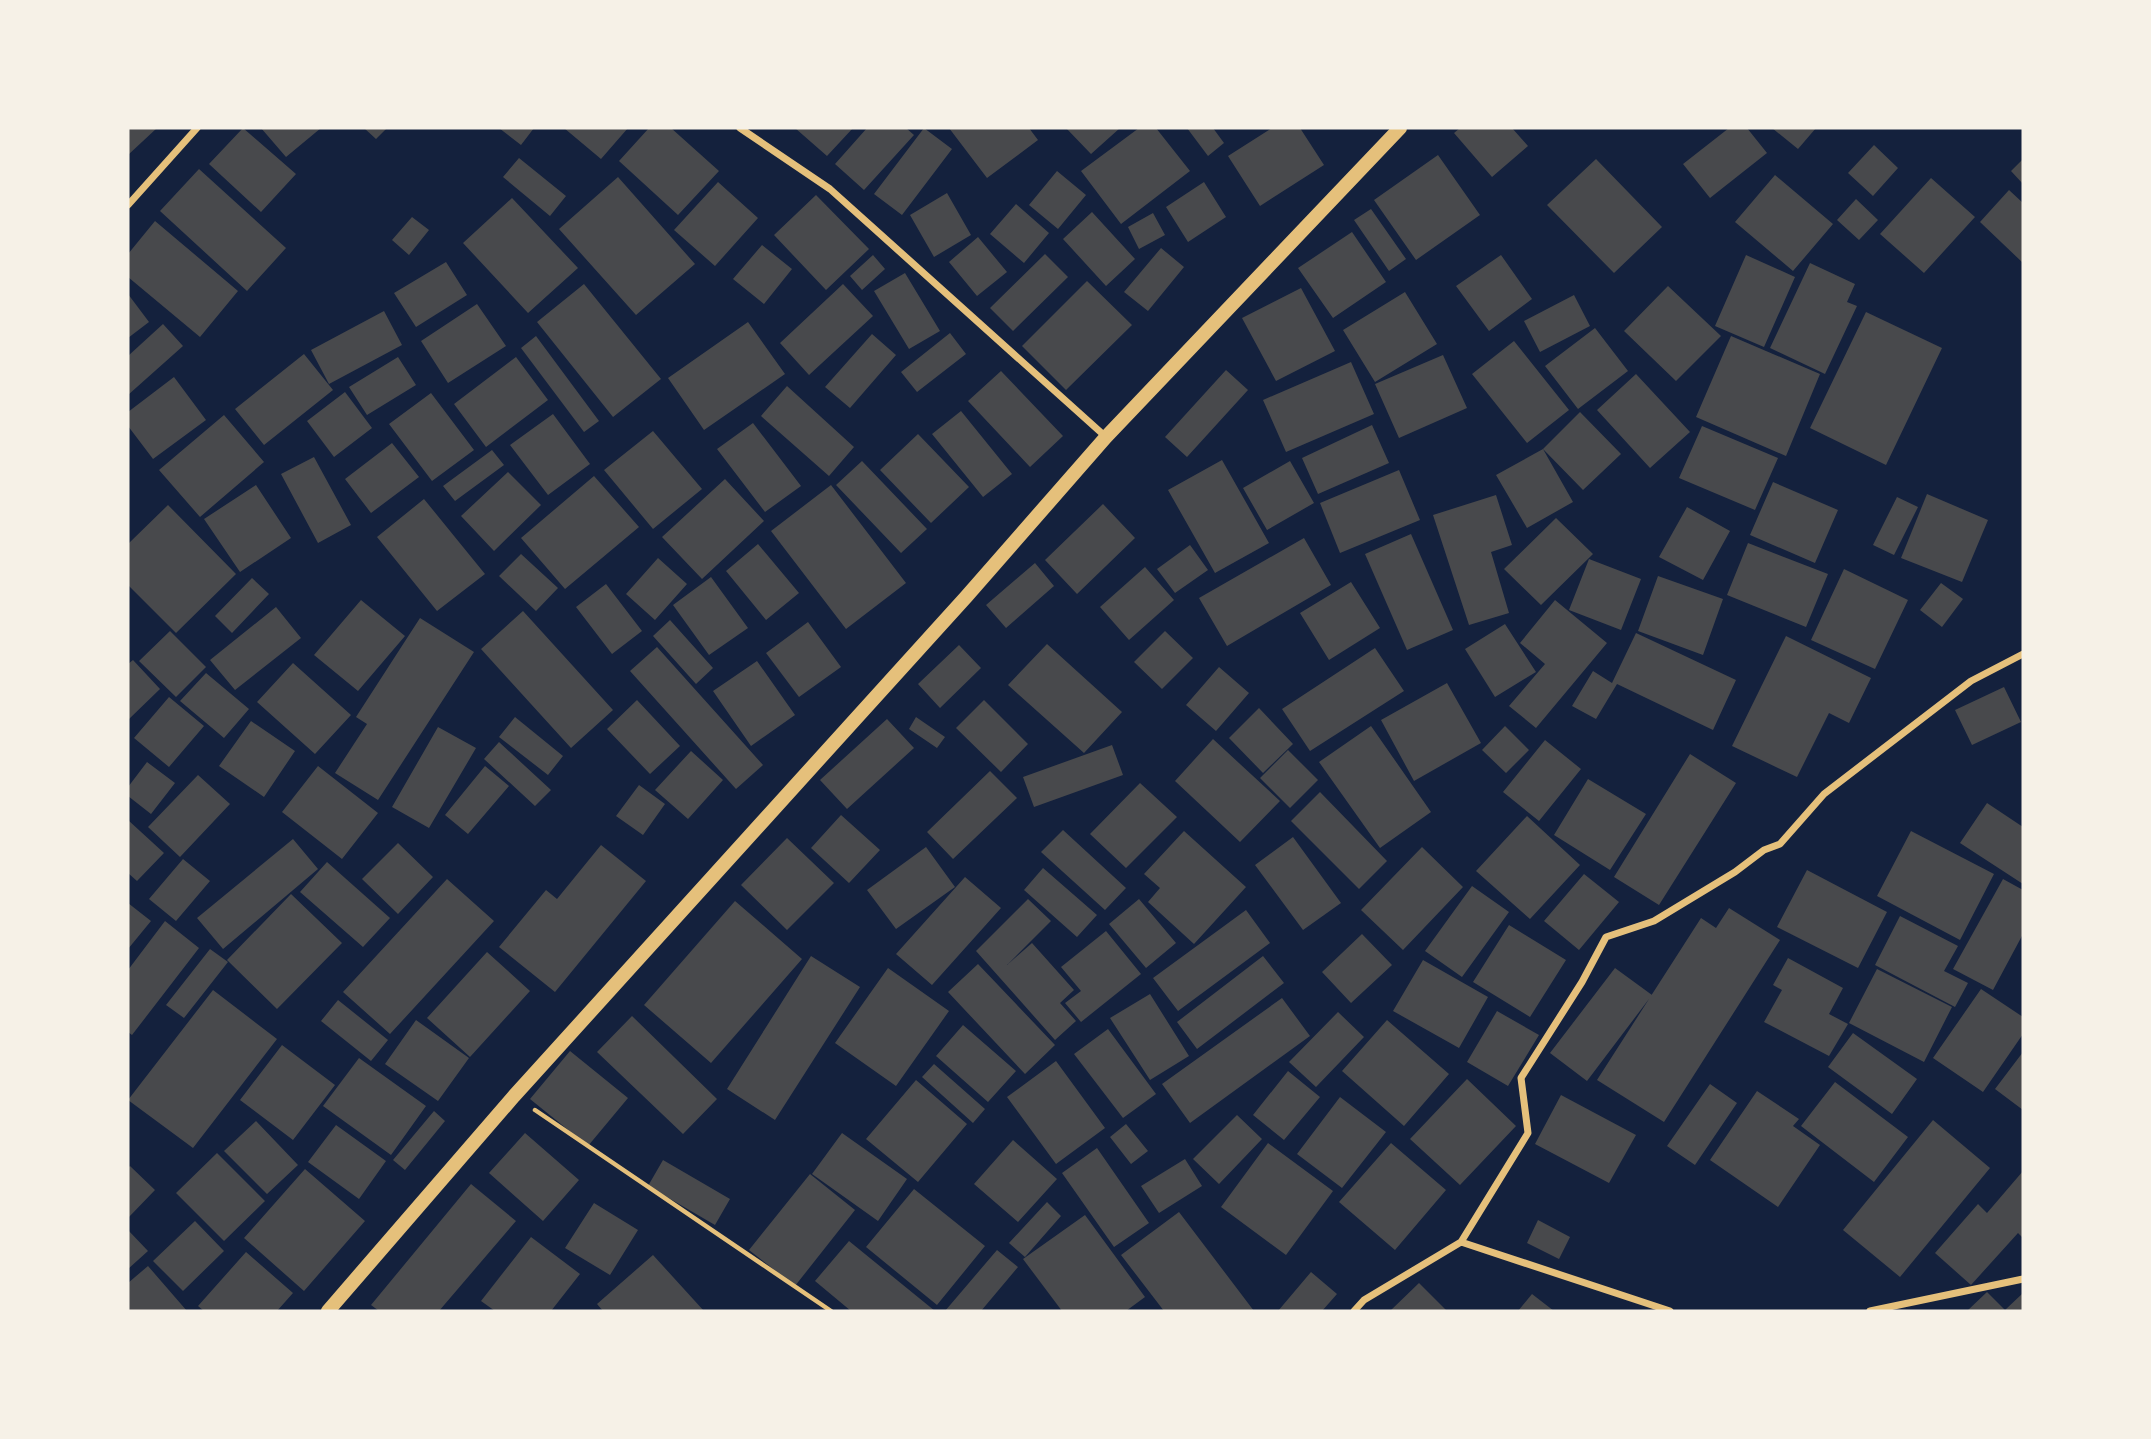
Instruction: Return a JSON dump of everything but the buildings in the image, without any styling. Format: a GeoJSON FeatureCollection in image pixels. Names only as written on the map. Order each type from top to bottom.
{"type":"FeatureCollection","features":[{"type":"Feature","properties":{"kind":"main road"},"geometry":{"type":"LineString","coordinates":[[328,1311],[514,1096],[966,597],[1106,437],[1400,128]]}},
{"type":"Feature","properties":{"kind":"street"},"geometry":{"type":"LineString","coordinates":[[128,205],[197,128]]}},
{"type":"Feature","properties":{"kind":"street"},"geometry":{"type":"LineString","coordinates":[[740,128],[830,189],[1106,437]]}},
{"type":"Feature","properties":{"kind":"street"},"geometry":{"type":"LineString","coordinates":[[1354,1311],[1364,1300],[1461,1242],[1528,1133],[1521,1078],[1582,982],[1606,937],[1654,921],[1735,872],[1764,850],[1780,844],[1824,794],[1971,681],[2023,654]]}},
{"type":"Feature","properties":{"kind":"street"},"geometry":{"type":"LineString","coordinates":[[1461,1242],[1670,1311]]}},
{"type":"Feature","properties":{"kind":"street"},"geometry":{"type":"LineString","coordinates":[[1870,1311],[2023,1279]]}},
{"type":"Feature","properties":{"kind":"path"},"geometry":{"type":"LineString","coordinates":[[514,1096],[831,1311]]}}]}
